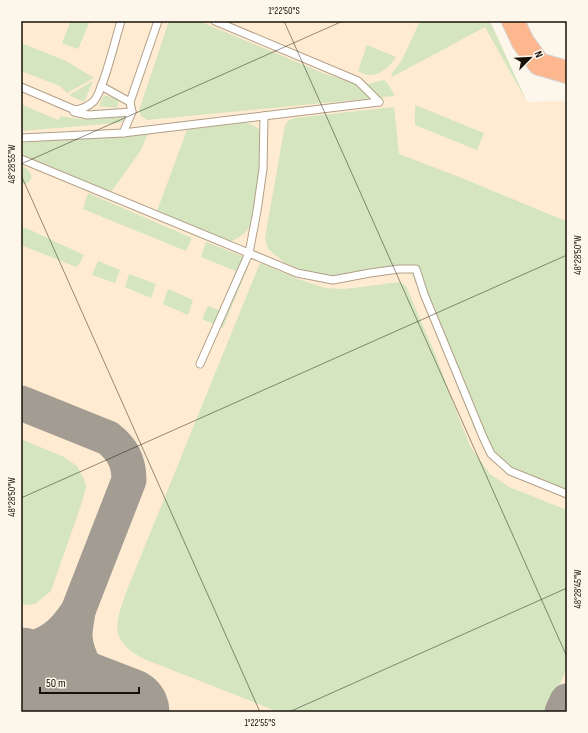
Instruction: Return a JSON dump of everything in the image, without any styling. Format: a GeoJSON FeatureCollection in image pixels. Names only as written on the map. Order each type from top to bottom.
{"type":"FeatureCollection","features":[{"type":"Feature","properties":{"kind":"main road"},"geometry":{"type":"LineString","coordinates":[[513,21],[523,42],[539,64],[566,74]]}},
{"type":"Feature","properties":{"kind":"lane"},"geometry":{"type":"LineString","coordinates":[[21,87],[66,107],[75,110],[82,109],[95,100],[101,86],[121,21]]}},
{"type":"Feature","properties":{"kind":"lane"},"geometry":{"type":"LineString","coordinates":[[123,133],[132,112],[130,102],[158,21]]}},
{"type":"Feature","properties":{"kind":"lane"},"geometry":{"type":"LineString","coordinates":[[21,138],[123,133],[378,102],[358,81],[215,21]]}},
{"type":"Feature","properties":{"kind":"lane"},"geometry":{"type":"LineString","coordinates":[[101,86],[130,102]]}},
{"type":"Feature","properties":{"kind":"lane"},"geometry":{"type":"LineString","coordinates":[[66,107],[71,112],[88,114],[132,112]]}},
{"type":"Feature","properties":{"kind":"lane"},"geometry":{"type":"LineString","coordinates":[[200,364],[248,253],[257,211],[263,170],[264,116]]}},
{"type":"Feature","properties":{"kind":"lane"},"geometry":{"type":"LineString","coordinates":[[21,159],[297,273],[333,280],[399,269],[416,269],[424,294],[491,454],[510,471],[567,494]]}},
{"type":"Feature","properties":{"kind":"shaded area"},"geometry":{"type":"Polygon","coordinates":[[[21,21],[490,21],[527,102],[567,101],[567,712],[21,712],[21,21]]]}},
{"type":"Feature","properties":{"kind":"green space"},"geometry":{"type":"Polygon","coordinates":[[[71,21],[90,21],[78,49],[62,43],[71,21]]]}},
{"type":"Feature","properties":{"kind":"green space"},"geometry":{"type":"Polygon","coordinates":[[[169,21],[199,21],[323,73],[348,81],[368,84],[384,80],[395,96],[147,120],[141,116],[139,110],[169,21]]]}},
{"type":"Feature","properties":{"kind":"green space"},"geometry":{"type":"Polygon","coordinates":[[[420,21],[490,21],[527,102],[485,27],[392,77],[391,74],[402,60],[420,21]]]}},
{"type":"Feature","properties":{"kind":"green space"},"geometry":{"type":"Polygon","coordinates":[[[21,43],[66,61],[94,78],[67,93],[60,86],[21,71],[21,43]]]}},
{"type":"Feature","properties":{"kind":"green space"},"geometry":{"type":"Polygon","coordinates":[[[367,45],[396,57],[389,66],[380,73],[369,75],[364,74],[358,71],[367,45]]]}},
{"type":"Feature","properties":{"kind":"green space"},"geometry":{"type":"Polygon","coordinates":[[[93,81],[84,102],[69,95],[93,81]]]}},
{"type":"Feature","properties":{"kind":"green space"},"geometry":{"type":"Polygon","coordinates":[[[104,95],[119,100],[117,108],[99,106],[104,95]]]}},
{"type":"Feature","properties":{"kind":"green space"},"geometry":{"type":"Polygon","coordinates":[[[21,98],[23,105],[58,120],[61,116],[84,119],[124,117],[123,121],[118,123],[21,131],[21,98]]]}},
{"type":"Feature","properties":{"kind":"green space"},"geometry":{"type":"Polygon","coordinates":[[[415,105],[484,133],[477,150],[415,125],[415,105]]]}},
{"type":"Feature","properties":{"kind":"green space"},"geometry":{"type":"Polygon","coordinates":[[[394,107],[399,154],[567,221],[567,495],[524,479],[482,443],[474,428],[408,264],[394,271],[350,276],[323,276],[313,274],[285,263],[268,249],[265,238],[285,125],[289,120],[295,118],[394,107]]]}},
{"type":"Feature","properties":{"kind":"green space"},"geometry":{"type":"Polygon","coordinates":[[[233,123],[248,123],[258,128],[264,135],[268,152],[263,191],[258,211],[246,232],[230,242],[157,211],[187,130],[233,123]]]}},
{"type":"Feature","properties":{"kind":"green space"},"geometry":{"type":"Polygon","coordinates":[[[148,133],[141,150],[111,192],[21,154],[21,143],[148,133]]]}},
{"type":"Feature","properties":{"kind":"green space"},"geometry":{"type":"Polygon","coordinates":[[[21,165],[31,174],[29,182],[24,184],[21,184],[21,165]]]}},
{"type":"Feature","properties":{"kind":"green space"},"geometry":{"type":"Polygon","coordinates":[[[88,193],[192,238],[186,251],[83,209],[88,193]]]}},
{"type":"Feature","properties":{"kind":"green space"},"geometry":{"type":"Polygon","coordinates":[[[21,228],[26,228],[84,255],[80,263],[76,267],[21,245],[21,228]]]}},
{"type":"Feature","properties":{"kind":"green space"},"geometry":{"type":"Polygon","coordinates":[[[206,242],[247,258],[250,262],[223,328],[202,319],[208,306],[221,311],[236,271],[201,257],[206,242]]]}},
{"type":"Feature","properties":{"kind":"green space"},"geometry":{"type":"Polygon","coordinates":[[[98,261],[120,270],[115,283],[92,275],[98,261]]]}},
{"type":"Feature","properties":{"kind":"green space"},"geometry":{"type":"Polygon","coordinates":[[[260,263],[298,279],[325,288],[345,289],[400,282],[406,286],[436,356],[471,448],[490,474],[509,487],[567,510],[567,668],[547,712],[279,712],[144,659],[124,645],[120,638],[118,622],[127,590],[260,263]]]}},
{"type":"Feature","properties":{"kind":"green space"},"geometry":{"type":"Polygon","coordinates":[[[129,274],[156,284],[151,298],[125,287],[129,274]]]}},
{"type":"Feature","properties":{"kind":"green space"},"geometry":{"type":"Polygon","coordinates":[[[168,289],[193,300],[188,315],[163,304],[168,289]]]}},
{"type":"Feature","properties":{"kind":"green space"},"geometry":{"type":"Polygon","coordinates":[[[21,439],[64,457],[77,466],[84,479],[86,487],[51,591],[35,604],[21,605],[21,439]]]}},
{"type":"Feature","properties":{"kind":"taxiway"},"geometry":{"type":"LineString","coordinates":[[21,403],[108,438],[121,451],[126,461],[129,473],[129,480],[78,611],[66,627],[54,638],[40,646],[21,653]]}},
{"type":"Feature","properties":{"kind":"taxiway"},"geometry":{"type":"LineString","coordinates":[[78,611],[75,635],[79,654],[88,673],[110,706]]}},
{"type":"Feature","properties":{"kind":"taxiway"},"geometry":{"type":"LineString","coordinates":[[21,667],[40,680]]}},
{"type":"Feature","properties":{"kind":"taxiway"},"geometry":{"type":"LineString","coordinates":[[562,712],[567,701]]}},
{"type":"Feature","properties":{"kind":"runway"},"geometry":{"type":"LineString","coordinates":[[21,672],[125,712]]}}]}
